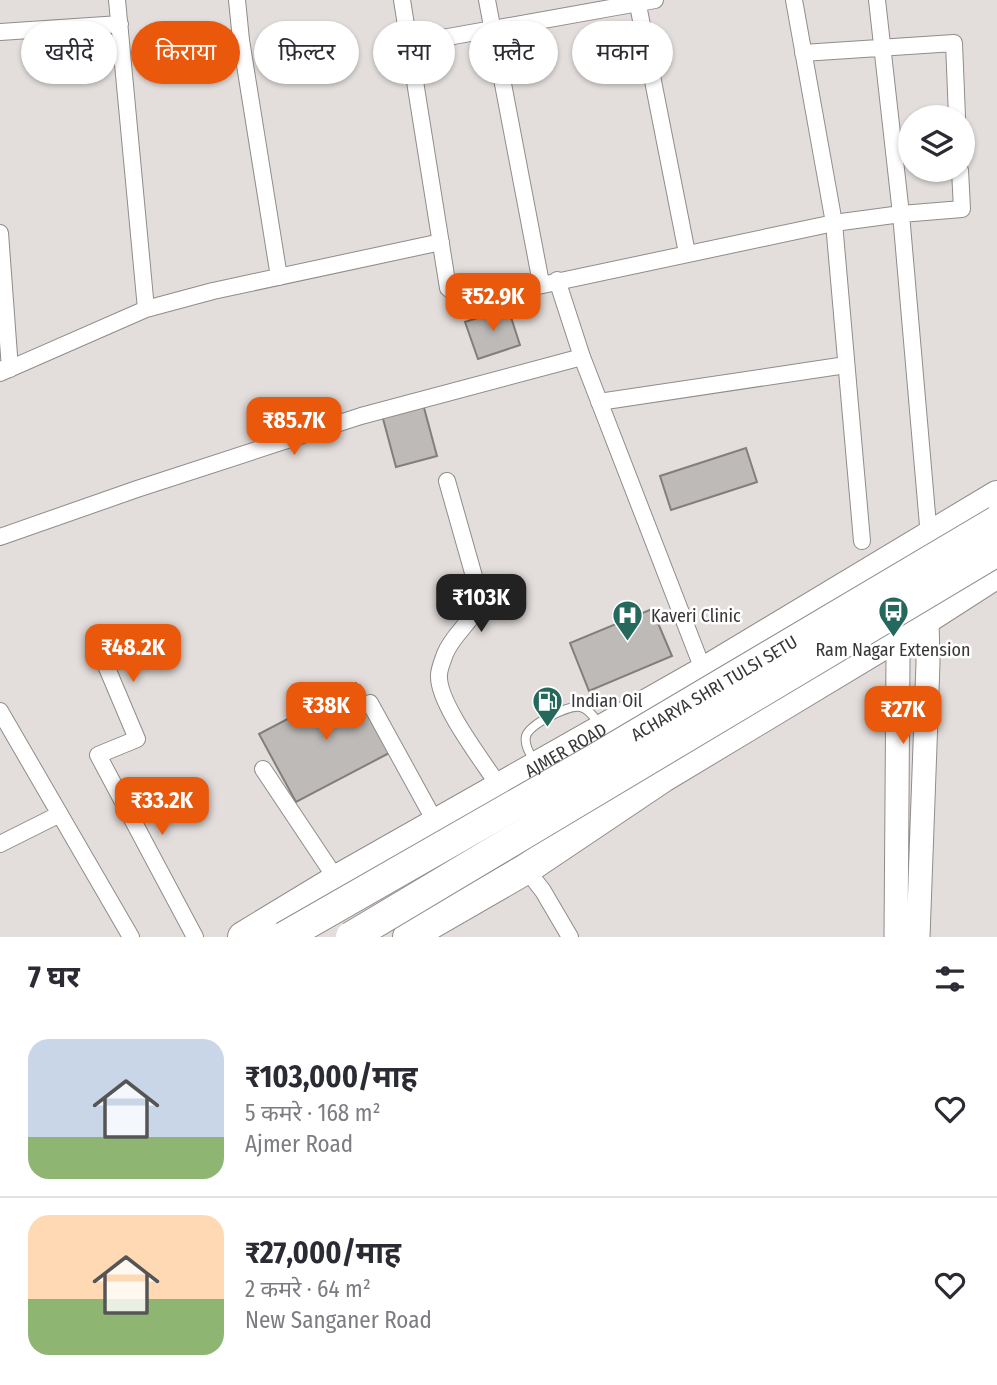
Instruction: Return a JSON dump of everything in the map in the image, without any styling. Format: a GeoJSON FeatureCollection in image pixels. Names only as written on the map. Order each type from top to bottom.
{"type":"FeatureCollection","features":[{"type":"Feature","properties":{"kind":"highway","name":"AJMER ROAD"},"geometry":{"type":"LineString","coordinates":[[243,937],[337,880],[704,672],[997,496]]}},
{"type":"Feature","properties":{"kind":"highway","name":"ACHARYA SHRI TULSI SETU"},"geometry":{"type":"LineString","coordinates":[[284,937],[595,759],[997,521]]}},
{"type":"Feature","properties":{"kind":"highway","name":"ACHARYA SHRI TULSI SETU"},"geometry":{"type":"LineString","coordinates":[[351,937],[997,551]]}},
{"type":"Feature","properties":{"kind":"highway"},"geometry":{"type":"LineString","coordinates":[[408,937],[526,870],[663,777],[893,639],[997,573]]}},
{"type":"Feature","properties":{"kind":"main road"},"geometry":{"type":"LineString","coordinates":[[898,936],[928,663],[927,618],[903,553]]}},
{"type":"Feature","properties":{"kind":"main road"},"geometry":{"type":"LineString","coordinates":[[864,575],[893,639],[898,659],[898,936]]}},
{"type":"Feature","properties":{"kind":"street"},"geometry":{"type":"LineString","coordinates":[[117,0],[146,309]]}},
{"type":"Feature","properties":{"kind":"street"},"geometry":{"type":"LineString","coordinates":[[237,0],[279,277]]}},
{"type":"Feature","properties":{"kind":"street"},"geometry":{"type":"LineString","coordinates":[[402,0],[405,21]]}},
{"type":"Feature","properties":{"kind":"street"},"geometry":{"type":"LineString","coordinates":[[487,0],[492,21]]}},
{"type":"Feature","properties":{"kind":"street"},"geometry":{"type":"LineString","coordinates":[[526,21],[655,0]]}},
{"type":"Feature","properties":{"kind":"street"},"geometry":{"type":"LineString","coordinates":[[794,0],[834,223],[862,541]]}},
{"type":"Feature","properties":{"kind":"street"},"geometry":{"type":"LineString","coordinates":[[877,0],[901,214],[929,537]]}},
{"type":"Feature","properties":{"kind":"street"},"geometry":{"type":"LineString","coordinates":[[637,1],[687,253]]}},
{"type":"Feature","properties":{"kind":"street"},"geometry":{"type":"LineString","coordinates":[[0,32],[120,24]]}},
{"type":"Feature","properties":{"kind":"street"},"geometry":{"type":"LineString","coordinates":[[803,53],[954,43],[957,105]]}},
{"type":"Feature","properties":{"kind":"street"},"geometry":{"type":"LineString","coordinates":[[416,84],[448,288],[461,299],[476,299],[834,223],[962,209],[961,182]]}},
{"type":"Feature","properties":{"kind":"street"},"geometry":{"type":"LineString","coordinates":[[506,84],[549,282],[582,357],[704,672]]}},
{"type":"Feature","properties":{"kind":"street"},"geometry":{"type":"LineString","coordinates":[[0,236],[3,370],[146,309],[442,242]]}},
{"type":"Feature","properties":{"kind":"street"},"geometry":{"type":"LineString","coordinates":[[0,537],[136,489],[361,416],[582,357]]}},
{"type":"Feature","properties":{"kind":"street"},"geometry":{"type":"LineString","coordinates":[[599,402],[846,365]]}},
{"type":"Feature","properties":{"kind":"street"},"geometry":{"type":"LineString","coordinates":[[447,481],[481,601],[476,613],[458,632],[445,653],[439,677],[445,703],[501,789]]}},
{"type":"Feature","properties":{"kind":"street"},"geometry":{"type":"LineString","coordinates":[[96,642],[136,739],[98,755],[195,937]]}},
{"type":"Feature","properties":{"kind":"street"},"geometry":{"type":"LineString","coordinates":[[370,704],[437,825]]}},
{"type":"Feature","properties":{"kind":"street"},"geometry":{"type":"LineString","coordinates":[[0,711],[131,937]]}},
{"type":"Feature","properties":{"kind":"street"},"geometry":{"type":"LineString","coordinates":[[263,769],[337,880]]}},
{"type":"Feature","properties":{"kind":"street"},"geometry":{"type":"LineString","coordinates":[[0,844],[60,814]]}},
{"type":"Feature","properties":{"kind":"street"},"geometry":{"type":"LineString","coordinates":[[526,870],[543,891],[570,937]]}},
{"type":"Feature","properties":{"kind":"building"},"geometry":{"type":"Polygon","coordinates":[[[508,308],[520,345],[478,359],[465,322],[508,308]]]}},
{"type":"Feature","properties":{"kind":"building"},"geometry":{"type":"Polygon","coordinates":[[[423,404],[437,456],[396,467],[382,415],[423,404]]]}},
{"type":"Feature","properties":{"kind":"building"},"geometry":{"type":"Polygon","coordinates":[[[746,448],[757,482],[671,510],[660,476],[746,448]]]}},
{"type":"Feature","properties":{"kind":"building"},"geometry":{"type":"Polygon","coordinates":[[[652,609],[672,656],[589,691],[570,643],[652,609]]]}},
{"type":"Feature","properties":{"kind":"building"},"geometry":{"type":"Polygon","coordinates":[[[356,683],[393,751],[296,802],[259,734],[356,683]]]}},
{"type":"Feature","properties":{"kind":"place","name":"Ram Nagar Extension"},"geometry":{"type":"Point","coordinates":[893,639]}},
{"type":"Feature","properties":{"kind":"place","name":"Kaveri Clinic"},"geometry":{"type":"Point","coordinates":[628,643]}},
{"type":"Feature","properties":{"kind":"place","name":"Indian Oil"},"geometry":{"type":"Point","coordinates":[548,728]}}]}
